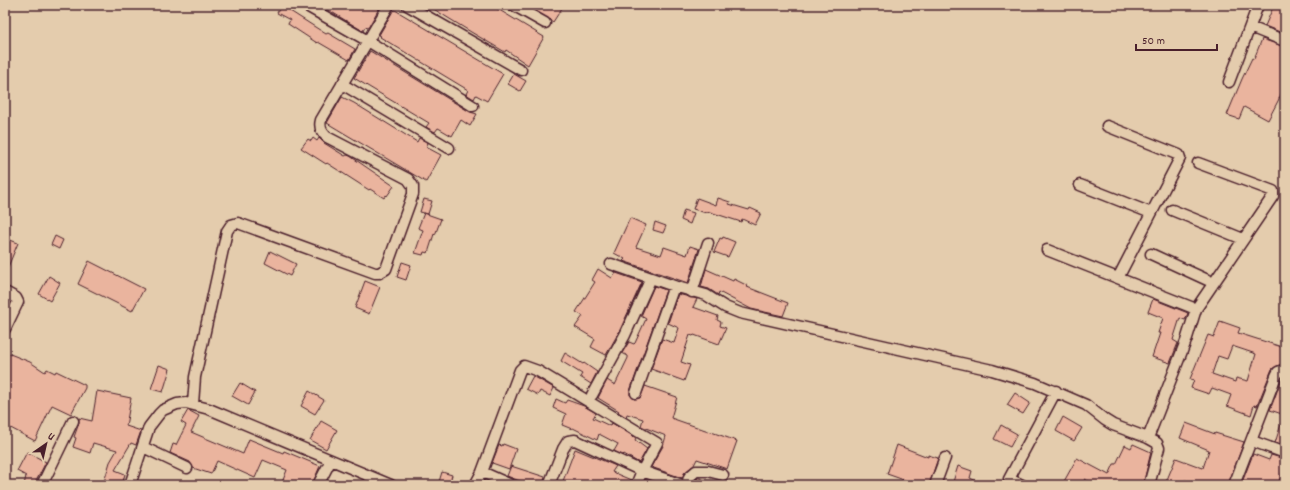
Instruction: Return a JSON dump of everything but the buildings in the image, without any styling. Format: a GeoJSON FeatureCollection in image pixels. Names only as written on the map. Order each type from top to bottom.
{"type":"FeatureCollection","features":[{"type":"Feature","properties":{"kind":"street"},"geometry":{"type":"LineString","coordinates":[[305,5],[368,41],[473,106]]}},
{"type":"Feature","properties":{"kind":"street"},"geometry":{"type":"LineString","coordinates":[[193,404],[195,377],[227,231],[231,224],[238,223],[375,273],[379,273],[386,269],[413,194],[413,186],[408,179],[327,137],[323,133],[320,125],[321,120],[389,5]]}},
{"type":"Feature","properties":{"kind":"street"},"geometry":{"type":"LineString","coordinates":[[407,5],[521,70]]}},
{"type":"Feature","properties":{"kind":"street"},"geometry":{"type":"LineString","coordinates":[[513,5],[544,23]]}},
{"type":"Feature","properties":{"kind":"street"},"geometry":{"type":"LineString","coordinates":[[1229,82],[1258,5]]}},
{"type":"Feature","properties":{"kind":"street"},"geometry":{"type":"LineString","coordinates":[[1250,27],[1285,41]]}},
{"type":"Feature","properties":{"kind":"street"},"geometry":{"type":"LineString","coordinates":[[342,84],[449,148]]}},
{"type":"Feature","properties":{"kind":"street"},"geometry":{"type":"LineString","coordinates":[[1107,126],[1179,156],[1180,158],[1118,278]]}},
{"type":"Feature","properties":{"kind":"street"},"geometry":{"type":"LineString","coordinates":[[1148,438],[1186,341],[1196,309],[1273,196],[1273,191],[1198,163]]}},
{"type":"Feature","properties":{"kind":"street"},"geometry":{"type":"LineString","coordinates":[[1080,186],[1151,213]]}},
{"type":"Feature","properties":{"kind":"street"},"geometry":{"type":"LineString","coordinates":[[1172,210],[1243,239]]}},
{"type":"Feature","properties":{"kind":"street"},"geometry":{"type":"LineString","coordinates":[[692,292],[708,243]]}},
{"type":"Feature","properties":{"kind":"street"},"geometry":{"type":"LineString","coordinates":[[1047,250],[1196,309]]}},
{"type":"Feature","properties":{"kind":"street"},"geometry":{"type":"LineString","coordinates":[[1151,254],[1214,283]]}},
{"type":"Feature","properties":{"kind":"street"},"geometry":{"type":"LineString","coordinates":[[611,264],[692,292],[706,295],[725,307],[740,313],[992,370],[1056,391],[1086,404],[1113,425],[1148,438],[1157,443],[1159,448],[1149,485]]}},
{"type":"Feature","properties":{"kind":"street"},"geometry":{"type":"LineString","coordinates":[[592,395],[625,335],[651,278]]}},
{"type":"Feature","properties":{"kind":"street"},"geometry":{"type":"LineString","coordinates":[[636,393],[674,286]]}},
{"type":"Feature","properties":{"kind":"street"},"geometry":{"type":"LineString","coordinates":[[5,292],[16,298],[18,304],[5,329]]}},
{"type":"Feature","properties":{"kind":"street"},"geometry":{"type":"LineString","coordinates":[[475,485],[482,472],[520,370],[524,366],[538,371],[657,442],[636,485]]}},
{"type":"Feature","properties":{"kind":"street"},"geometry":{"type":"LineString","coordinates":[[1234,485],[1276,376],[1278,372],[1285,372]]}},
{"type":"Feature","properties":{"kind":"street"},"geometry":{"type":"LineString","coordinates":[[1022,485],[1008,482],[1056,391]]}},
{"type":"Feature","properties":{"kind":"street"},"geometry":{"type":"LineString","coordinates":[[130,485],[152,422],[163,410],[177,404],[193,404],[209,408],[391,485]]}},
{"type":"Feature","properties":{"kind":"street"},"geometry":{"type":"LineString","coordinates":[[42,485],[73,421]]}},
{"type":"Feature","properties":{"kind":"street"},"geometry":{"type":"LineString","coordinates":[[549,485],[563,449],[567,442],[571,440],[580,441],[642,471],[682,485]]}},
{"type":"Feature","properties":{"kind":"street"},"geometry":{"type":"LineString","coordinates":[[1252,441],[1285,453]]}},
{"type":"Feature","properties":{"kind":"street"},"geometry":{"type":"LineString","coordinates":[[143,447],[187,468]]}},
{"type":"Feature","properties":{"kind":"street"},"geometry":{"type":"LineString","coordinates":[[935,485],[945,458]]}},
{"type":"Feature","properties":{"kind":"street"},"geometry":{"type":"LineString","coordinates":[[318,485],[331,460]]}},
{"type":"Feature","properties":{"kind":"street"},"geometry":{"type":"LineString","coordinates":[[687,485],[689,477],[696,471],[708,471],[723,475]]}},
{"type":"Feature","properties":{"kind":"street"},"geometry":{"type":"LineString","coordinates":[[482,472],[512,485]]}}]}
